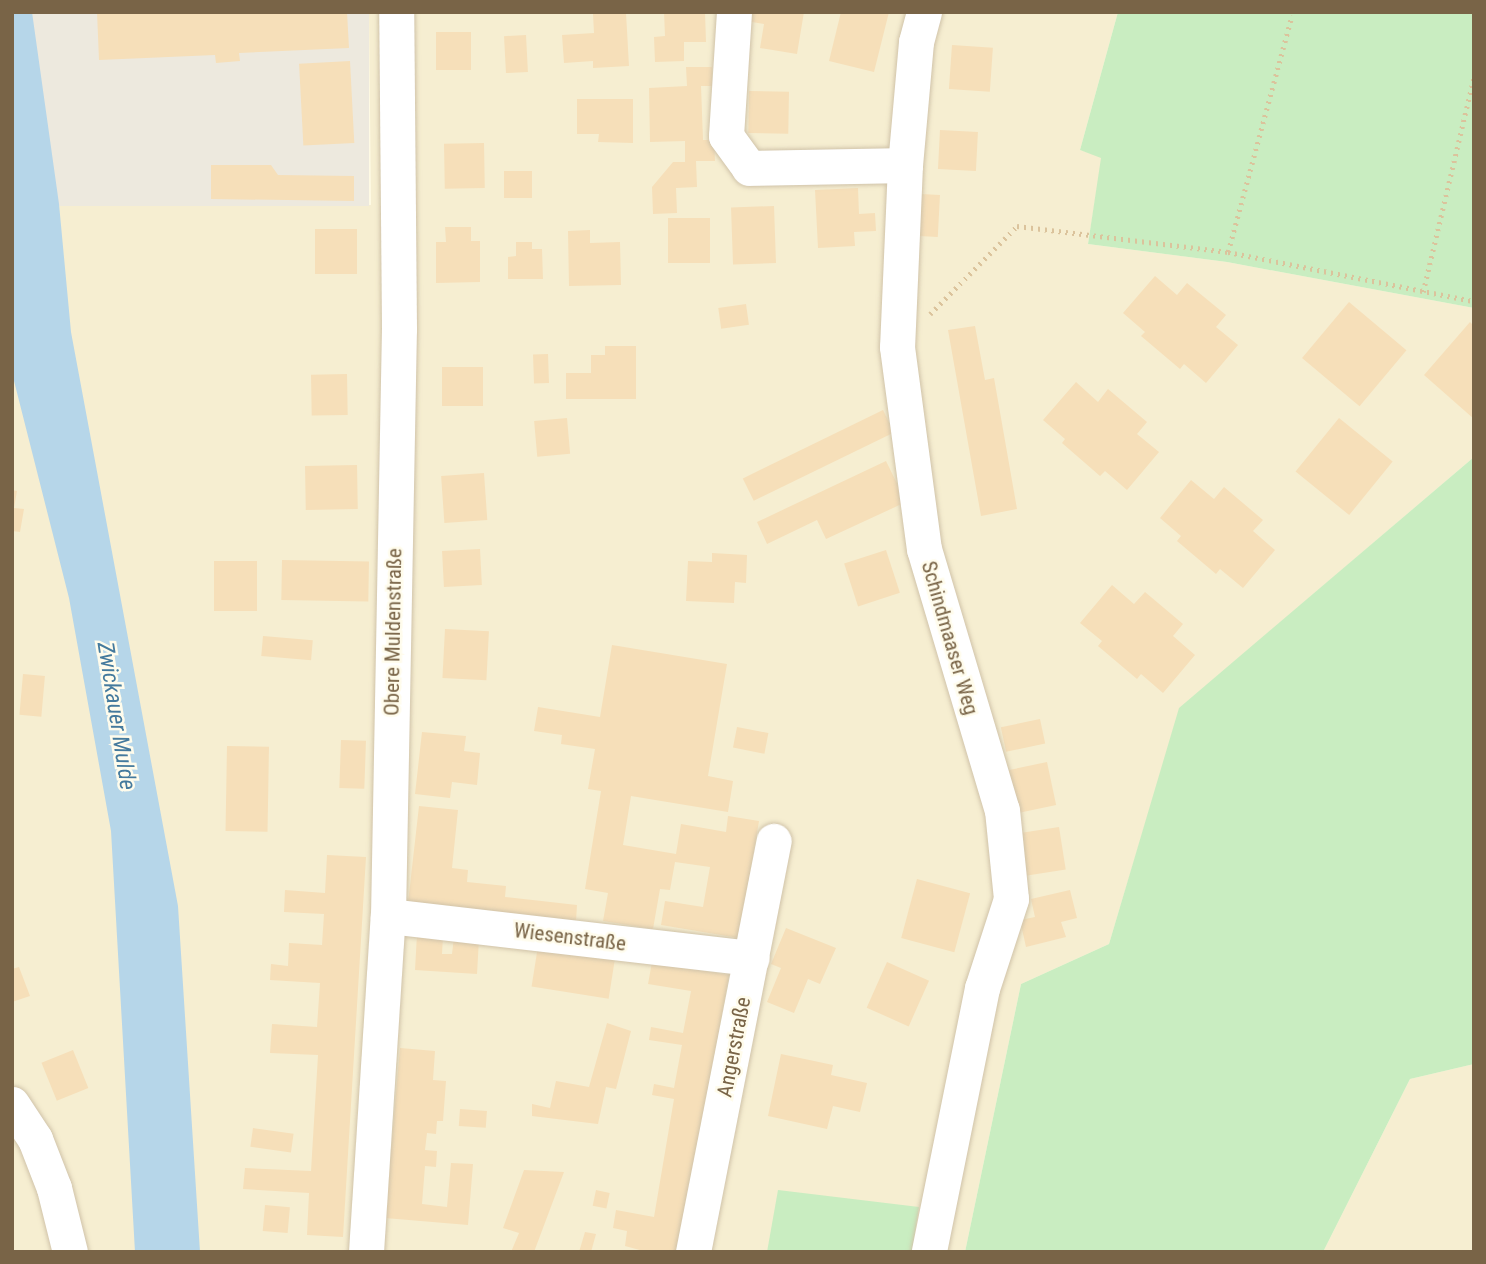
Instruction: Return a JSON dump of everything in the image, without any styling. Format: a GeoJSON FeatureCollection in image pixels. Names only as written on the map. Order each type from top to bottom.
{"type":"FeatureCollection","features":[{"type":"Feature","properties":{"kind":"street","name":"Obere Muldenstraße"},"geometry":{"type":"LineString","coordinates":[[366,1252],[388,916],[399,329],[396,12]]}},
{"type":"Feature","properties":{"kind":"street"},"geometry":{"type":"LineString","coordinates":[[734,12],[726,136],[749,168],[905,165]]}},
{"type":"Feature","properties":{"kind":"street","name":"Schindmaaser Weg"},"geometry":{"type":"LineString","coordinates":[[924,12],[916,41],[905,165],[897,347],[924,549],[1002,810],[1011,899],[982,988],[929,1252]]}},
{"type":"Feature","properties":{"kind":"street","name":"Angerstraße"},"geometry":{"type":"LineString","coordinates":[[693,1252],[774,841]]}},
{"type":"Feature","properties":{"kind":"street","name":"Wiesenstraße"},"geometry":{"type":"LineString","coordinates":[[388,916],[752,958]]}},
{"type":"Feature","properties":{"kind":"street"},"geometry":{"type":"LineString","coordinates":[[12,1104],[34,1139],[49,1176],[70,1252]]}},
{"type":"Feature","properties":{"kind":"path"},"geometry":{"type":"LineString","coordinates":[[1228,252],[1292,15]]}},
{"type":"Feature","properties":{"kind":"path"},"geometry":{"type":"LineString","coordinates":[[1423,292],[1474,77]]}},
{"type":"Feature","properties":{"kind":"path"},"geometry":{"type":"LineString","coordinates":[[897,347],[1017,226],[1228,252],[1474,301]]}},
{"type":"Feature","properties":{"kind":"shaded area"},"geometry":{"type":"Polygon","coordinates":[[[12,12],[32,12],[59,204],[371,205],[369,12],[1118,12],[1080,150],[1102,157],[1088,244],[1227,262],[1474,308],[1474,457],[1180,708],[1109,944],[1021,984],[965,1252],[12,1252],[12,12]]]}},
{"type":"Feature","properties":{"kind":"shaded area"},"geometry":{"type":"Polygon","coordinates":[[[32,12],[369,12],[369,206],[32,206],[32,12]]]}},
{"type":"Feature","properties":{"kind":"shaded area"},"geometry":{"type":"Polygon","coordinates":[[[1474,1064],[1474,1252],[1323,1252],[1410,1079],[1474,1064]]]}},
{"type":"Feature","properties":{"kind":"green space"},"geometry":{"type":"Polygon","coordinates":[[[1118,12],[1474,12],[1474,308],[1227,262],[1088,244],[1101,158],[1080,150],[1118,12]]]}},
{"type":"Feature","properties":{"kind":"green space"},"geometry":{"type":"Polygon","coordinates":[[[1474,457],[1474,1064],[1410,1079],[1323,1252],[965,1252],[1021,984],[1109,944],[1179,708],[1474,457]]]}},
{"type":"Feature","properties":{"kind":"green space"},"geometry":{"type":"Polygon","coordinates":[[[778,1190],[919,1207],[912,1252],[767,1252],[778,1190]]]}},
{"type":"Feature","properties":{"kind":"water","name":"Zwickauer Mulde"},"geometry":{"type":"Polygon","coordinates":[[[12,12],[32,12],[59,204],[71,332],[178,906],[200,1252],[135,1252],[111,831],[69,598],[12,373],[12,12]]]}},
{"type":"Feature","properties":{"kind":"building"},"geometry":{"type":"Polygon","coordinates":[[[97,12],[347,12],[349,48],[239,53],[240,61],[216,63],[215,55],[99,60],[97,12]]]}},
{"type":"Feature","properties":{"kind":"building"},"geometry":{"type":"Polygon","coordinates":[[[664,12],[705,12],[706,42],[684,42],[684,61],[655,62],[654,37],[665,36],[664,12]]]}},
{"type":"Feature","properties":{"kind":"building"},"geometry":{"type":"Polygon","coordinates":[[[747,12],[804,12],[797,54],[760,48],[764,24],[746,21],[747,12]]]}},
{"type":"Feature","properties":{"kind":"building"},"geometry":{"type":"Polygon","coordinates":[[[841,12],[889,12],[874,72],[829,61],[841,12]]]}},
{"type":"Feature","properties":{"kind":"building"},"geometry":{"type":"Polygon","coordinates":[[[626,13],[629,66],[593,68],[593,61],[564,63],[562,35],[594,33],[593,14],[626,13]]]}},
{"type":"Feature","properties":{"kind":"building"},"geometry":{"type":"Polygon","coordinates":[[[436,32],[471,32],[471,70],[436,70],[436,32]]]}},
{"type":"Feature","properties":{"kind":"building"},"geometry":{"type":"Polygon","coordinates":[[[526,35],[528,72],[506,73],[504,36],[526,35]]]}},
{"type":"Feature","properties":{"kind":"building"},"geometry":{"type":"Polygon","coordinates":[[[952,45],[993,48],[990,92],[949,89],[952,45]]]}},
{"type":"Feature","properties":{"kind":"building"},"geometry":{"type":"Polygon","coordinates":[[[350,61],[354,143],[303,146],[299,64],[350,61]]]}},
{"type":"Feature","properties":{"kind":"building"},"geometry":{"type":"Polygon","coordinates":[[[686,67],[712,67],[712,86],[701,86],[703,140],[714,140],[715,161],[696,161],[697,187],[676,188],[677,213],[653,214],[652,187],[673,162],[685,162],[685,141],[650,142],[649,88],[687,86],[686,67]]]}},
{"type":"Feature","properties":{"kind":"building"},"geometry":{"type":"Polygon","coordinates":[[[749,91],[789,92],[788,134],[748,133],[749,91]]]}},
{"type":"Feature","properties":{"kind":"building"},"geometry":{"type":"Polygon","coordinates":[[[577,99],[633,99],[633,143],[598,142],[599,134],[577,134],[577,99]]]}},
{"type":"Feature","properties":{"kind":"building"},"geometry":{"type":"Polygon","coordinates":[[[940,130],[978,132],[976,171],[938,169],[940,130]]]}},
{"type":"Feature","properties":{"kind":"building"},"geometry":{"type":"Polygon","coordinates":[[[484,143],[485,188],[445,189],[444,144],[484,143]]]}},
{"type":"Feature","properties":{"kind":"building"},"geometry":{"type":"Polygon","coordinates":[[[211,165],[271,165],[278,175],[354,176],[354,201],[211,199],[211,165]]]}},
{"type":"Feature","properties":{"kind":"building"},"geometry":{"type":"Polygon","coordinates":[[[504,171],[532,171],[532,198],[504,198],[504,171]]]}},
{"type":"Feature","properties":{"kind":"building"},"geometry":{"type":"Polygon","coordinates":[[[858,188],[859,214],[875,213],[876,231],[854,232],[855,246],[818,248],[815,190],[858,188]]]}},
{"type":"Feature","properties":{"kind":"building"},"geometry":{"type":"Polygon","coordinates":[[[921,194],[940,195],[938,237],[919,236],[921,194]]]}},
{"type":"Feature","properties":{"kind":"building"},"geometry":{"type":"Polygon","coordinates":[[[774,206],[776,263],[733,264],[731,208],[774,206]]]}},
{"type":"Feature","properties":{"kind":"building"},"geometry":{"type":"Polygon","coordinates":[[[668,218],[710,218],[710,263],[668,263],[668,218]]]}},
{"type":"Feature","properties":{"kind":"building"},"geometry":{"type":"Polygon","coordinates":[[[445,227],[471,227],[471,241],[480,241],[480,282],[436,283],[436,242],[446,242],[445,227]]]}},
{"type":"Feature","properties":{"kind":"building"},"geometry":{"type":"Polygon","coordinates":[[[315,229],[357,229],[357,274],[315,274],[315,229]]]}},
{"type":"Feature","properties":{"kind":"building"},"geometry":{"type":"Polygon","coordinates":[[[590,230],[590,243],[620,242],[621,285],[569,286],[568,231],[590,230]]]}},
{"type":"Feature","properties":{"kind":"building"},"geometry":{"type":"Polygon","coordinates":[[[516,242],[532,242],[532,249],[542,249],[543,279],[508,279],[508,257],[516,256],[516,242]]]}},
{"type":"Feature","properties":{"kind":"building"},"geometry":{"type":"Polygon","coordinates":[[[1155,276],[1177,295],[1187,283],[1226,315],[1216,327],[1238,345],[1206,383],[1184,364],[1180,369],[1141,336],[1145,332],[1123,313],[1155,276]]]}},
{"type":"Feature","properties":{"kind":"building"},"geometry":{"type":"Polygon","coordinates":[[[1349,302],[1406,350],[1360,406],[1302,358],[1349,302]]]}},
{"type":"Feature","properties":{"kind":"building"},"geometry":{"type":"Polygon","coordinates":[[[746,304],[749,325],[721,329],[718,308],[746,304]]]}},
{"type":"Feature","properties":{"kind":"building"},"geometry":{"type":"Polygon","coordinates":[[[1470,322],[1474,326],[1474,419],[1424,375],[1470,322]]]}},
{"type":"Feature","properties":{"kind":"building"},"geometry":{"type":"Polygon","coordinates":[[[975,326],[985,380],[994,378],[1017,509],[981,516],[948,330],[975,326]]]}},
{"type":"Feature","properties":{"kind":"building"},"geometry":{"type":"Polygon","coordinates":[[[605,346],[636,346],[636,399],[566,399],[566,373],[591,373],[591,355],[605,355],[605,346]]]}},
{"type":"Feature","properties":{"kind":"building"},"geometry":{"type":"Polygon","coordinates":[[[548,354],[549,383],[534,384],[533,355],[548,354]]]}},
{"type":"Feature","properties":{"kind":"building"},"geometry":{"type":"Polygon","coordinates":[[[442,367],[483,367],[483,406],[442,406],[442,367]]]}},
{"type":"Feature","properties":{"kind":"building"},"geometry":{"type":"Polygon","coordinates":[[[347,374],[348,415],[312,416],[311,375],[347,374]]]}},
{"type":"Feature","properties":{"kind":"building"},"geometry":{"type":"Polygon","coordinates":[[[1076,382],[1098,402],[1108,389],[1147,422],[1137,434],[1159,452],[1127,490],[1105,471],[1100,476],[1062,443],[1065,439],[1043,420],[1076,382]]]}},
{"type":"Feature","properties":{"kind":"building"},"geometry":{"type":"Polygon","coordinates":[[[883,410],[894,432],[754,501],[743,478],[883,410]]]}},
{"type":"Feature","properties":{"kind":"building"},"geometry":{"type":"Polygon","coordinates":[[[567,418],[570,454],[537,457],[534,421],[567,418]]]}},
{"type":"Feature","properties":{"kind":"building"},"geometry":{"type":"Polygon","coordinates":[[[1339,418],[1393,461],[1349,515],[1296,472],[1339,418]]]}},
{"type":"Feature","properties":{"kind":"building"},"geometry":{"type":"Polygon","coordinates":[[[886,461],[906,502],[826,539],[817,520],[767,544],[757,522],[886,461]]]}},
{"type":"Feature","properties":{"kind":"building"},"geometry":{"type":"Polygon","coordinates":[[[357,465],[358,509],[306,510],[305,466],[357,465]]]}},
{"type":"Feature","properties":{"kind":"building"},"geometry":{"type":"Polygon","coordinates":[[[484,473],[487,520],[444,523],[441,476],[484,473]]]}},
{"type":"Feature","properties":{"kind":"building"},"geometry":{"type":"Polygon","coordinates":[[[1191,480],[1214,499],[1224,487],[1263,520],[1253,531],[1275,550],[1243,588],[1220,569],[1216,574],[1177,541],[1181,536],[1160,518],[1191,480]]]}},
{"type":"Feature","properties":{"kind":"building"},"geometry":{"type":"Polygon","coordinates":[[[12,490],[17,491],[14,508],[24,509],[20,532],[12,531],[12,490]]]}},
{"type":"Feature","properties":{"kind":"building"},"geometry":{"type":"Polygon","coordinates":[[[480,549],[482,585],[444,587],[442,551],[480,549]]]}},
{"type":"Feature","properties":{"kind":"building"},"geometry":{"type":"Polygon","coordinates":[[[886,550],[900,593],[858,606],[844,564],[886,550]]]}},
{"type":"Feature","properties":{"kind":"building"},"geometry":{"type":"Polygon","coordinates":[[[712,553],[747,555],[746,583],[735,582],[734,603],[686,601],[688,561],[712,562],[712,553]]]}},
{"type":"Feature","properties":{"kind":"building"},"geometry":{"type":"Polygon","coordinates":[[[282,560],[369,562],[368,602],[281,600],[282,560]]]}},
{"type":"Feature","properties":{"kind":"building"},"geometry":{"type":"Polygon","coordinates":[[[214,561],[257,561],[257,611],[214,611],[214,561]]]}},
{"type":"Feature","properties":{"kind":"building"},"geometry":{"type":"Polygon","coordinates":[[[1112,585],[1134,604],[1145,592],[1183,624],[1173,636],[1195,655],[1163,693],[1141,674],[1137,679],[1098,646],[1102,641],[1080,623],[1112,585]]]}},
{"type":"Feature","properties":{"kind":"building"},"geometry":{"type":"Polygon","coordinates":[[[445,629],[489,631],[486,680],[442,678],[445,629]]]}},
{"type":"Feature","properties":{"kind":"building"},"geometry":{"type":"Polygon","coordinates":[[[263,636],[313,640],[311,660],[261,656],[263,636]]]}},
{"type":"Feature","properties":{"kind":"building"},"geometry":{"type":"Polygon","coordinates":[[[612,645],[727,664],[708,776],[733,781],[728,812],[631,796],[623,845],[676,854],[681,824],[726,832],[728,816],[759,821],[739,938],[661,925],[665,901],[703,907],[710,867],[675,862],[670,890],[660,889],[653,929],[603,921],[608,893],[585,889],[601,791],[588,789],[595,749],[561,744],[562,735],[534,731],[538,707],[600,717],[612,645]]]}},
{"type":"Feature","properties":{"kind":"building"},"geometry":{"type":"Polygon","coordinates":[[[23,674],[45,676],[41,717],[19,715],[23,674]]]}},
{"type":"Feature","properties":{"kind":"building"},"geometry":{"type":"Polygon","coordinates":[[[1040,719],[1045,743],[1006,752],[1001,727],[1040,719]]]}},
{"type":"Feature","properties":{"kind":"building"},"geometry":{"type":"Polygon","coordinates":[[[737,727],[768,733],[764,754],[733,748],[737,727]]]}},
{"type":"Feature","properties":{"kind":"building"},"geometry":{"type":"Polygon","coordinates":[[[422,732],[466,736],[464,751],[480,753],[477,785],[452,782],[450,798],[415,794],[422,732]]]}},
{"type":"Feature","properties":{"kind":"building"},"geometry":{"type":"Polygon","coordinates":[[[341,740],[366,741],[364,789],[339,788],[341,740]]]}},
{"type":"Feature","properties":{"kind":"building"},"geometry":{"type":"Polygon","coordinates":[[[227,746],[269,747],[268,832],[226,831],[227,746]]]}},
{"type":"Feature","properties":{"kind":"building"},"geometry":{"type":"Polygon","coordinates":[[[1047,762],[1056,805],[1017,813],[1008,770],[1047,762]]]}},
{"type":"Feature","properties":{"kind":"building"},"geometry":{"type":"Polygon","coordinates":[[[419,806],[458,810],[452,868],[468,870],[467,882],[506,886],[505,897],[577,905],[576,921],[408,903],[419,806]]]}},
{"type":"Feature","properties":{"kind":"building"},"geometry":{"type":"Polygon","coordinates":[[[1059,827],[1066,869],[1027,876],[1020,833],[1059,827]]]}},
{"type":"Feature","properties":{"kind":"building"},"geometry":{"type":"Polygon","coordinates":[[[327,855],[366,857],[343,1237],[307,1235],[309,1193],[243,1189],[245,1168],[311,1171],[318,1055],[270,1053],[272,1024],[317,1027],[320,983],[270,980],[271,964],[288,966],[289,943],[322,945],[324,914],[284,912],[285,890],[325,893],[327,855]]]}},
{"type":"Feature","properties":{"kind":"building"},"geometry":{"type":"Polygon","coordinates":[[[917,879],[970,893],[954,952],[901,938],[917,879]]]}},
{"type":"Feature","properties":{"kind":"building"},"geometry":{"type":"Polygon","coordinates":[[[1070,890],[1077,918],[1061,922],[1066,937],[1026,947],[1020,920],[1035,917],[1031,899],[1070,890]]]}},
{"type":"Feature","properties":{"kind":"building"},"geometry":{"type":"Polygon","coordinates":[[[786,928],[836,948],[820,984],[808,979],[794,1013],[767,1002],[781,968],[771,964],[786,928]]]}},
{"type":"Feature","properties":{"kind":"building"},"geometry":{"type":"Polygon","coordinates":[[[417,934],[443,935],[442,954],[452,954],[454,937],[479,939],[477,974],[415,970],[417,934]]]}},
{"type":"Feature","properties":{"kind":"building"},"geometry":{"type":"Polygon","coordinates":[[[538,946],[615,958],[609,999],[532,986],[538,946]]]}},
{"type":"Feature","properties":{"kind":"building"},"geometry":{"type":"Polygon","coordinates":[[[652,962],[729,975],[680,1252],[647,1252],[625,1246],[627,1231],[613,1228],[616,1210],[654,1217],[674,1099],[652,1095],[654,1084],[674,1088],[682,1045],[649,1040],[651,1027],[683,1033],[691,991],[648,984],[652,962]]]}},
{"type":"Feature","properties":{"kind":"building"},"geometry":{"type":"Polygon","coordinates":[[[887,962],[929,981],[909,1026],[867,1008],[887,962]]]}},
{"type":"Feature","properties":{"kind":"building"},"geometry":{"type":"Polygon","coordinates":[[[19,967],[30,996],[12,1002],[12,969],[19,967]]]}},
{"type":"Feature","properties":{"kind":"building"},"geometry":{"type":"Polygon","coordinates":[[[607,1023],[631,1031],[616,1089],[606,1087],[598,1124],[532,1116],[532,1104],[550,1108],[556,1081],[589,1087],[607,1023]]]}},
{"type":"Feature","properties":{"kind":"building"},"geometry":{"type":"Polygon","coordinates":[[[400,1048],[435,1051],[433,1080],[446,1081],[443,1121],[437,1121],[436,1134],[427,1133],[425,1150],[437,1151],[436,1167],[425,1166],[422,1204],[447,1207],[451,1163],[473,1164],[468,1225],[385,1218],[400,1048]]]}},
{"type":"Feature","properties":{"kind":"building"},"geometry":{"type":"Polygon","coordinates":[[[73,1050],[88,1088],[57,1101],[41,1063],[73,1050]]]}},
{"type":"Feature","properties":{"kind":"building"},"geometry":{"type":"Polygon","coordinates":[[[781,1054],[833,1065],[831,1075],[867,1083],[860,1112],[833,1106],[827,1129],[768,1116],[781,1054]]]}},
{"type":"Feature","properties":{"kind":"building"},"geometry":{"type":"Polygon","coordinates":[[[460,1109],[487,1111],[486,1128],[459,1126],[460,1109]]]}},
{"type":"Feature","properties":{"kind":"building"},"geometry":{"type":"Polygon","coordinates":[[[253,1128],[294,1134],[291,1153],[250,1147],[253,1128]]]}},
{"type":"Feature","properties":{"kind":"building"},"geometry":{"type":"Polygon","coordinates":[[[524,1170],[564,1172],[534,1252],[511,1252],[519,1233],[503,1228],[524,1170]]]}},
{"type":"Feature","properties":{"kind":"building"},"geometry":{"type":"Polygon","coordinates":[[[596,1190],[610,1193],[606,1209],[593,1206],[596,1190]]]}},
{"type":"Feature","properties":{"kind":"building"},"geometry":{"type":"Polygon","coordinates":[[[265,1205],[290,1207],[288,1233],[263,1231],[265,1205]]]}},
{"type":"Feature","properties":{"kind":"building"},"geometry":{"type":"Polygon","coordinates":[[[585,1232],[596,1234],[591,1252],[579,1252],[585,1232]]]}}]}
